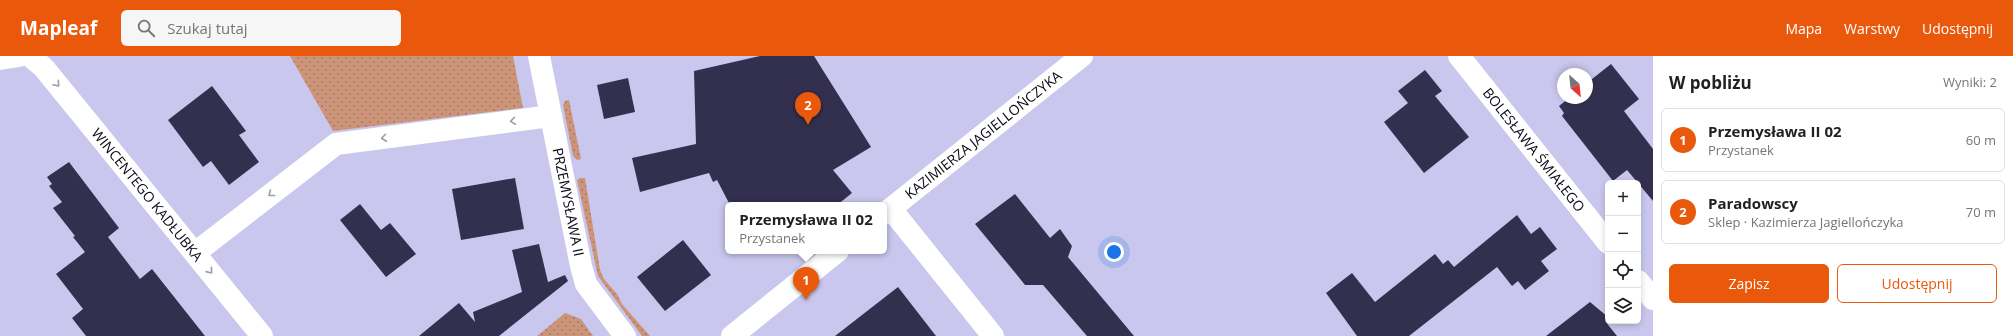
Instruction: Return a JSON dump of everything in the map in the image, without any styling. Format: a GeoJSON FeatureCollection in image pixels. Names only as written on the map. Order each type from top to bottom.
{"type":"FeatureCollection","features":[{"type":"Feature","properties":{"kind":"street"},"geometry":{"type":"LineString","coordinates":[[0,59],[19,56]]}},
{"type":"Feature","properties":{"kind":"street"},"geometry":{"type":"LineString","coordinates":[[23,56],[30,56]]}},
{"type":"Feature","properties":{"kind":"street","name":"WINCENTEGO KADŁUBKA"},"geometry":{"type":"LineString","coordinates":[[30,56],[44,68],[262,336]]}},
{"type":"Feature","properties":{"kind":"street","name":"PRZEMYSŁAWA II"},"geometry":{"type":"LineString","coordinates":[[539,56],[581,266],[586,284],[625,336]]}},
{"type":"Feature","properties":{"kind":"street","name":"KAZIMIERZA JAGIELLOŃCZYKA"},"geometry":{"type":"LineString","coordinates":[[888,212],[1082,56]]}},
{"type":"Feature","properties":{"kind":"street","name":"BOLESŁAWA ŚMIAŁEGO"},"geometry":{"type":"LineString","coordinates":[[1459,56],[1605,239]]}},
{"type":"Feature","properties":{"kind":"street"},"geometry":{"type":"LineString","coordinates":[[195,253],[336,144],[551,116]]}},
{"type":"Feature","properties":{"kind":"street"},"geometry":{"type":"LineString","coordinates":[[888,212],[993,336]]}},
{"type":"Feature","properties":{"kind":"street"},"geometry":{"type":"LineString","coordinates":[[732,336],[834,254]]}},
{"type":"Feature","properties":{"kind":"street"},"geometry":{"type":"LineString","coordinates":[[1641,285],[1653,299]]}},
{"type":"Feature","properties":{"kind":"shaded area"},"geometry":{"type":"Polygon","coordinates":[[[290,56],[513,56],[523,108],[333,131],[290,56]]]}},
{"type":"Feature","properties":{"kind":"shaded area"},"geometry":{"type":"Polygon","coordinates":[[[569,100],[581,159],[577,160],[573,156],[563,105],[565,101],[569,100]]]}},
{"type":"Feature","properties":{"kind":"shaded area"},"geometry":{"type":"Polygon","coordinates":[[[580,178],[585,178],[600,270],[604,279],[617,294],[622,304],[650,336],[642,336],[598,276],[577,180],[580,178]]]}},
{"type":"Feature","properties":{"kind":"shaded area"},"geometry":{"type":"Polygon","coordinates":[[[565,313],[581,319],[593,336],[537,336],[565,313]]]}},
{"type":"Feature","properties":{"kind":"building"},"geometry":{"type":"Polygon","coordinates":[[[760,56],[814,56],[871,147],[833,170],[852,193],[841,202],[728,202],[717,180],[713,182],[709,173],[640,192],[632,158],[696,144],[694,71],[760,56]]]}},
{"type":"Feature","properties":{"kind":"building"},"geometry":{"type":"Polygon","coordinates":[[[1611,64],[1639,99],[1624,111],[1653,149],[1653,201],[1641,187],[1641,180],[1635,180],[1627,170],[1612,180],[1562,116],[1564,113],[1559,106],[1562,104],[1593,104],[1593,78],[1611,64]]]}},
{"type":"Feature","properties":{"kind":"building"},"geometry":{"type":"Polygon","coordinates":[[[1425,70],[1442,91],[1435,96],[1469,137],[1424,173],[1384,122],[1408,103],[1398,91],[1425,70]]]}},
{"type":"Feature","properties":{"kind":"building"},"geometry":{"type":"Polygon","coordinates":[[[628,78],[635,112],[604,119],[597,85],[628,78]]]}},
{"type":"Feature","properties":{"kind":"building"},"geometry":{"type":"Polygon","coordinates":[[[212,86],[246,131],[239,135],[259,162],[229,185],[211,161],[203,167],[168,120],[212,86]]]}},
{"type":"Feature","properties":{"kind":"building"},"geometry":{"type":"Polygon","coordinates":[[[69,162],[119,228],[108,237],[140,279],[152,269],[205,336],[86,336],[72,318],[83,309],[56,274],[85,252],[73,237],[75,236],[53,208],[62,202],[49,186],[52,184],[47,177],[69,162]]]}},
{"type":"Feature","properties":{"kind":"building"},"geometry":{"type":"Polygon","coordinates":[[[515,178],[524,229],[461,240],[452,189],[515,178]]]}},
{"type":"Feature","properties":{"kind":"building"},"geometry":{"type":"Polygon","coordinates":[[[1015,194],[1050,238],[1060,229],[1072,246],[1068,257],[1134,336],[1087,336],[1043,285],[1025,285],[975,224],[1015,194]]]}},
{"type":"Feature","properties":{"kind":"building"},"geometry":{"type":"Polygon","coordinates":[[[360,204],[381,230],[390,223],[416,254],[386,277],[340,220],[360,204]]]}},
{"type":"Feature","properties":{"kind":"building"},"geometry":{"type":"Polygon","coordinates":[[[1517,215],[1531,234],[1540,227],[1557,249],[1541,261],[1549,271],[1525,290],[1518,281],[1512,286],[1497,267],[1409,336],[1357,336],[1326,293],[1352,273],[1375,302],[1435,254],[1443,264],[1448,260],[1454,267],[1517,215]]]}},
{"type":"Feature","properties":{"kind":"building"},"geometry":{"type":"Polygon","coordinates":[[[683,240],[711,275],[665,311],[637,277],[683,240]]]}},
{"type":"Feature","properties":{"kind":"building"},"geometry":{"type":"Polygon","coordinates":[[[539,244],[548,282],[565,275],[568,281],[499,336],[419,336],[459,303],[475,322],[473,312],[522,292],[512,250],[539,244]]]}},
{"type":"Feature","properties":{"kind":"building"},"geometry":{"type":"Polygon","coordinates":[[[898,287],[936,336],[835,336],[898,287]]]}},
{"type":"Feature","properties":{"kind":"building"},"geometry":{"type":"Polygon","coordinates":[[[1590,302],[1605,314],[1605,324],[1607,324],[1617,336],[1546,336],[1590,302]]]}},
{"type":"Feature","properties":{"kind":"place","name":"Paradowscy"},"geometry":{"type":"Point","coordinates":[808,125]}},
{"type":"Feature","properties":{"kind":"place","name":"Przemysława II 02"},"geometry":{"type":"Point","coordinates":[806,300]}}]}
